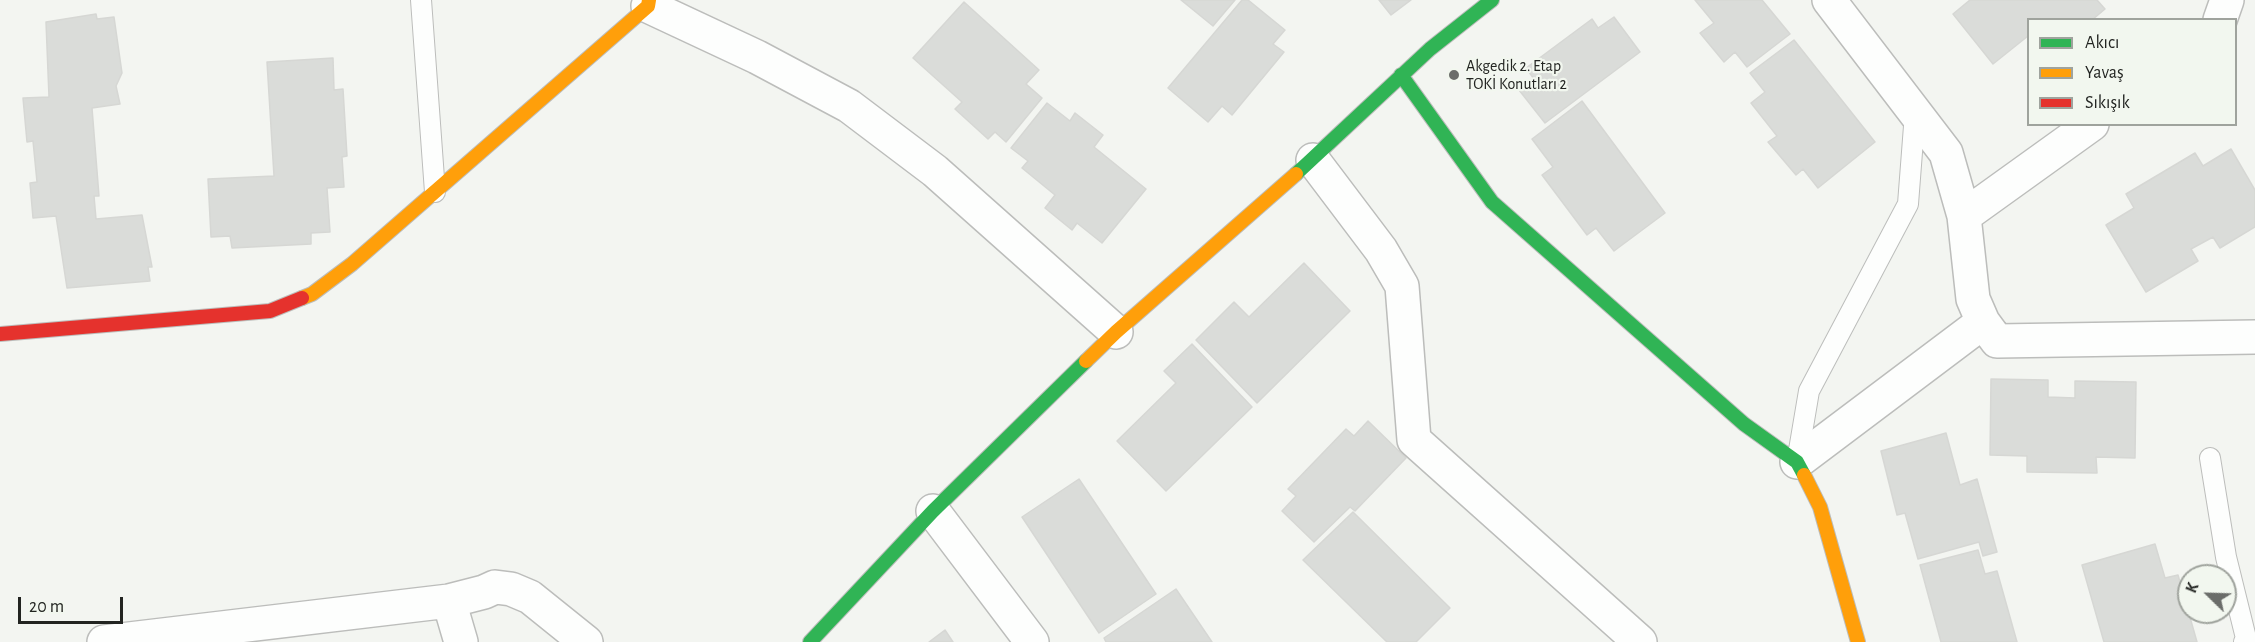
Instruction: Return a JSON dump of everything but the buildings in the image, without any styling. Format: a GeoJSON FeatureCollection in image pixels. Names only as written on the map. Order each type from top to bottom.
{"type":"FeatureCollection","features":[{"type":"Feature","properties":{"kind":"street"},"geometry":{"type":"LineString","coordinates":[[810,642],[933,511],[1116,332],[1313,160],[1401,75],[1492,0]]}},
{"type":"Feature","properties":{"kind":"street"},"geometry":{"type":"LineString","coordinates":[[1829,0],[1946,153],[1964,216],[1973,298],[1983,322],[1997,340],[2255,338]]}},
{"type":"Feature","properties":{"kind":"street"},"geometry":{"type":"LineString","coordinates":[[2221,18],[2227,0]]}},
{"type":"Feature","properties":{"kind":"street"},"geometry":{"type":"LineString","coordinates":[[0,334],[270,311],[312,294],[352,264],[648,3],[849,106],[935,171],[1116,332]]}},
{"type":"Feature","properties":{"kind":"street"},"geometry":{"type":"LineString","coordinates":[[1401,75],[1492,202],[1744,424],[1797,462],[1820,507],[1858,642]]}},
{"type":"Feature","properties":{"kind":"street"},"geometry":{"type":"LineString","coordinates":[[1964,216],[2089,126]]}},
{"type":"Feature","properties":{"kind":"street"},"geometry":{"type":"LineString","coordinates":[[1313,160],[1381,250],[1402,286],[1414,440],[1640,642]]}},
{"type":"Feature","properties":{"kind":"street"},"geometry":{"type":"LineString","coordinates":[[1797,462],[1983,322]]}},
{"type":"Feature","properties":{"kind":"street"},"geometry":{"type":"LineString","coordinates":[[933,511],[1032,642]]}},
{"type":"Feature","properties":{"kind":"street"},"geometry":{"type":"LineString","coordinates":[[104,642],[204,637],[448,601],[495,587],[511,589],[530,597],[586,642]]}},
{"type":"Feature","properties":{"kind":"street"},"geometry":{"type":"LineString","coordinates":[[448,601],[461,642]]}},
{"type":"Feature","properties":{"kind":"lane"},"geometry":{"type":"LineString","coordinates":[[421,0],[435,192]]}},
{"type":"Feature","properties":{"kind":"lane"},"geometry":{"type":"LineString","coordinates":[[1797,462],[1809,391],[1908,204],[1915,112]]}},
{"type":"Feature","properties":{"kind":"lane"},"geometry":{"type":"LineString","coordinates":[[2210,458],[2226,558],[2246,638],[2244,642]]}},
{"type":"Feature","properties":{"kind":"traffic: fast"},"geometry":{"type":"LineString","coordinates":[[1296,174],[1430,49],[1492,0]]}},
{"type":"Feature","properties":{"kind":"traffic: fast"},"geometry":{"type":"LineString","coordinates":[[1401,75],[1492,202],[1744,424],[1797,462],[1804,475]]}},
{"type":"Feature","properties":{"kind":"traffic: fast"},"geometry":{"type":"LineString","coordinates":[[810,642],[933,511],[1086,361]]}},
{"type":"Feature","properties":{"kind":"traffic: slow"},"geometry":{"type":"LineString","coordinates":[[302,298],[312,294],[352,264],[648,6],[649,0]]}},
{"type":"Feature","properties":{"kind":"traffic: slow"},"geometry":{"type":"LineString","coordinates":[[1086,361],[1296,174]]}},
{"type":"Feature","properties":{"kind":"traffic: slow"},"geometry":{"type":"LineString","coordinates":[[1804,475],[1820,507],[1858,642]]}},
{"type":"Feature","properties":{"kind":"traffic: jam"},"geometry":{"type":"LineString","coordinates":[[0,334],[270,311],[302,298]]}},
{"type":"Feature","properties":{"kind":"place","name":"Akgedik 2. Etap TOKİ Konutları 2"},"geometry":{"type":"Point","coordinates":[1454,75]}}]}
